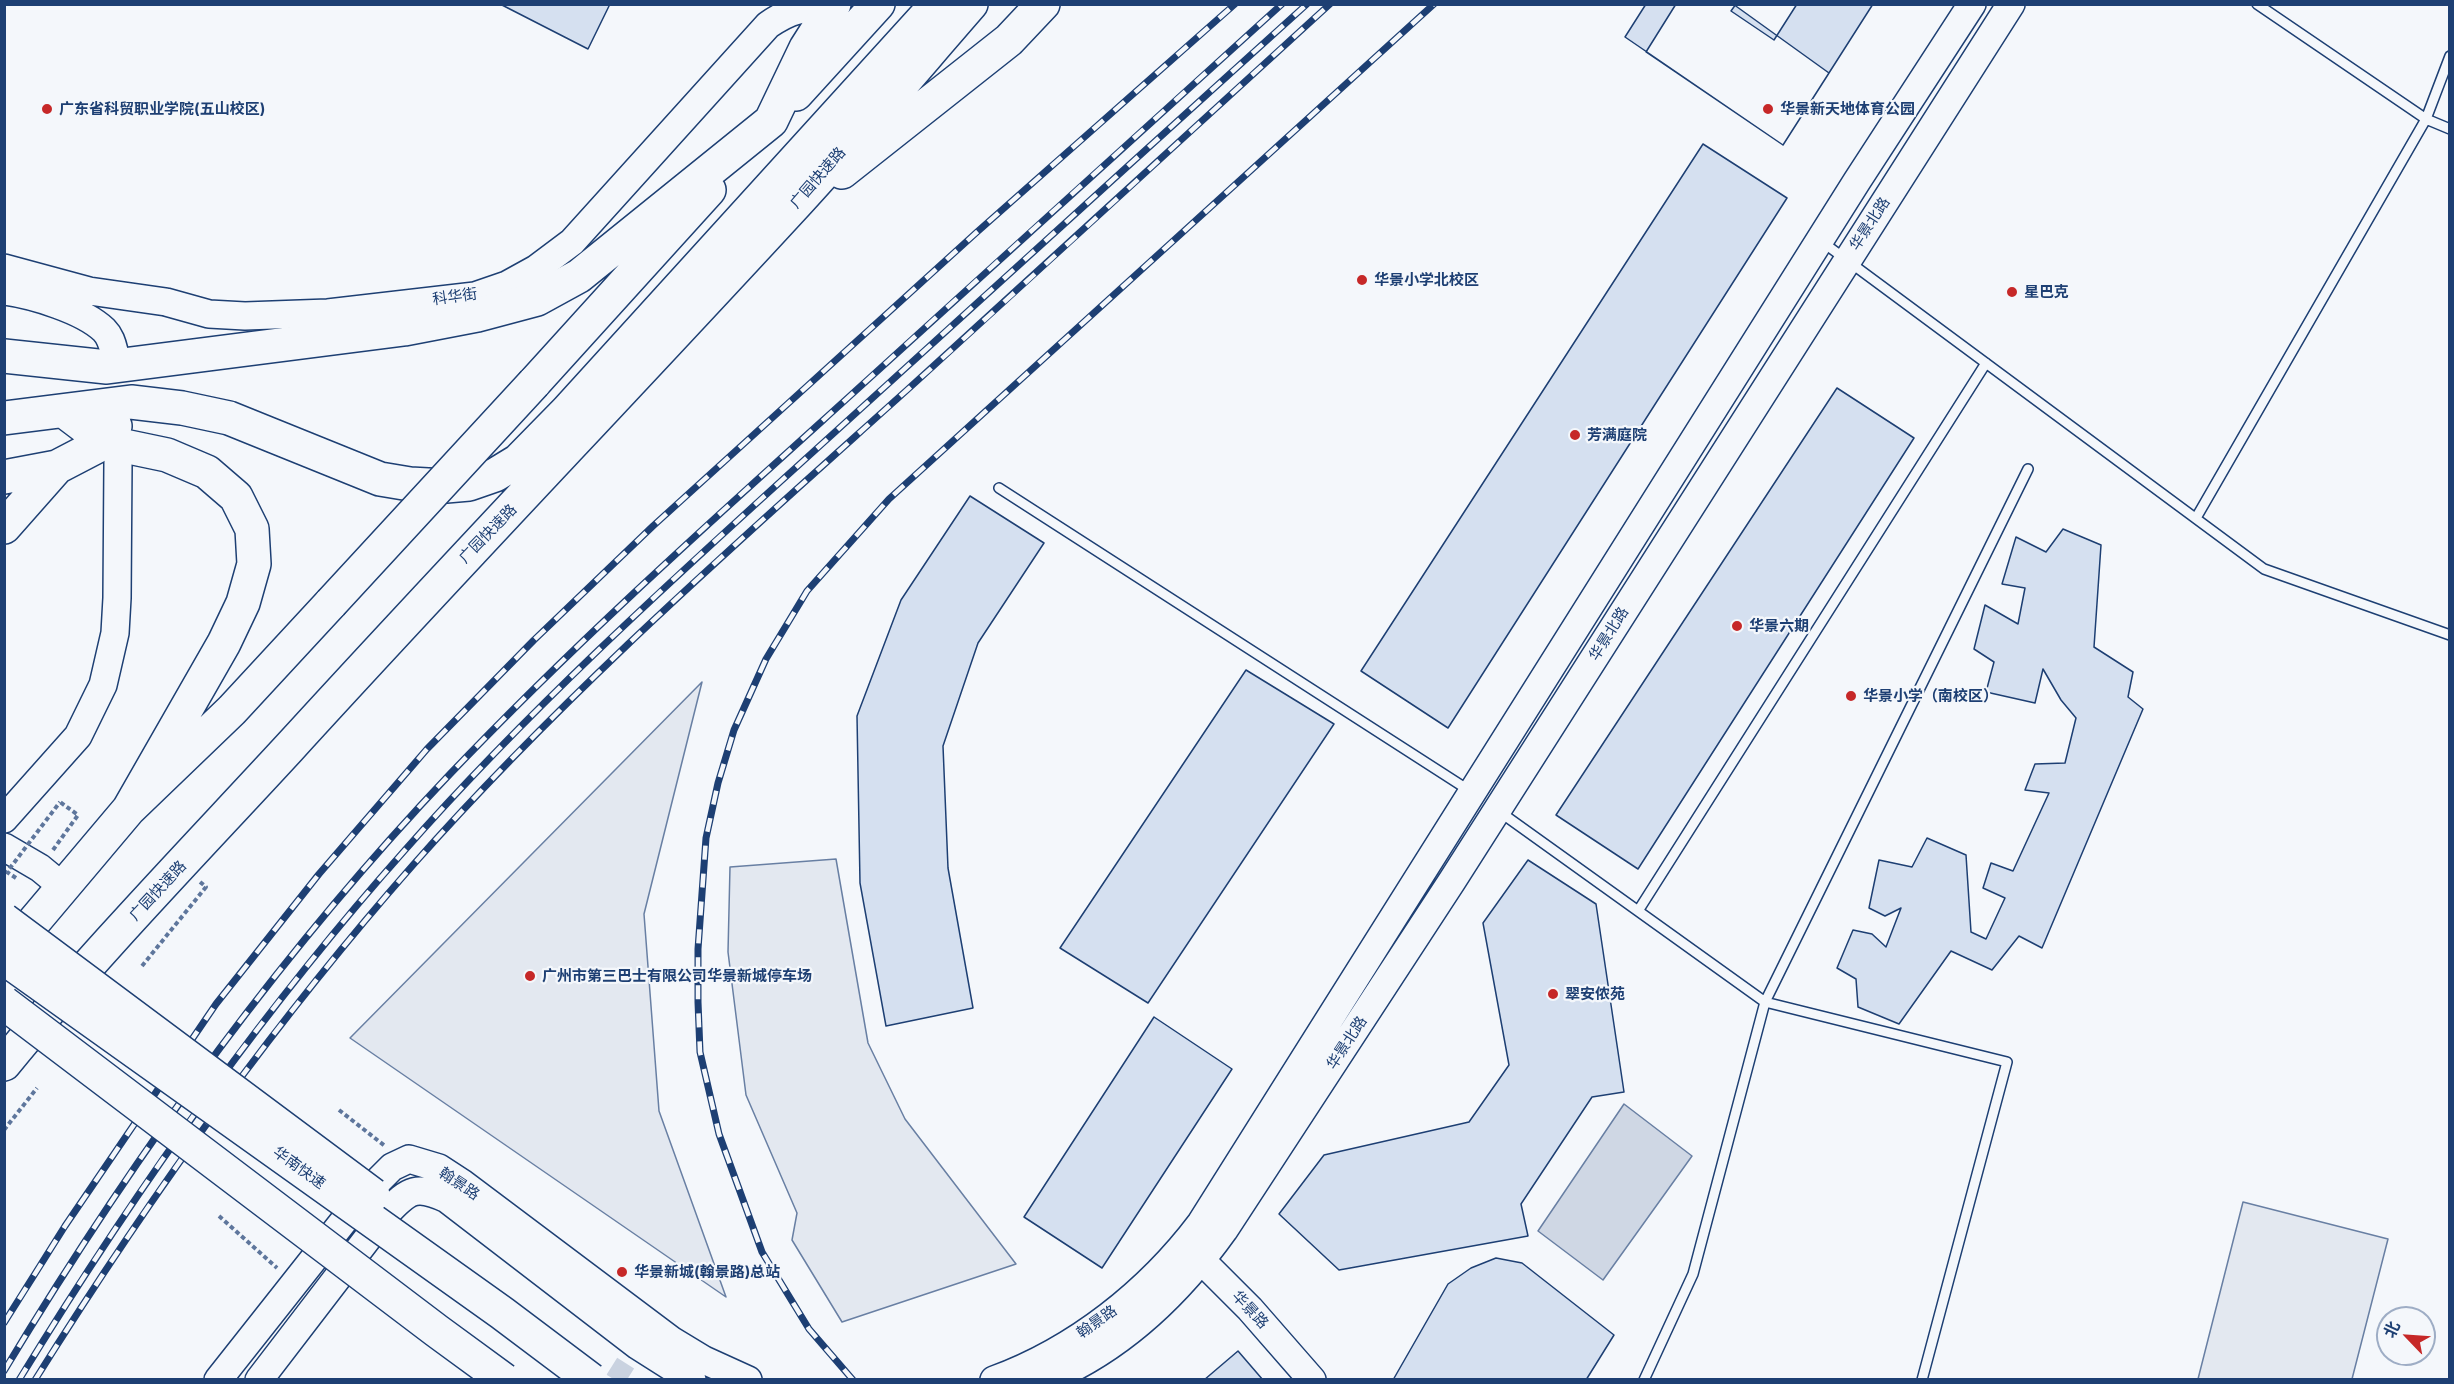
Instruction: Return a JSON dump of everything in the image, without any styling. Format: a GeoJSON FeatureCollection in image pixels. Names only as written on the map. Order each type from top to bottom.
{"type":"FeatureCollection","features":[{"type":"Feature","properties":{"kind":"highway"},"geometry":{"type":"LineString","coordinates":[[4,958],[40,878],[129,809],[232,710],[534,383],[878,4]]}},
{"type":"Feature","properties":{"kind":"highway"},"geometry":{"type":"LineString","coordinates":[[4,418],[131,402],[182,408],[229,418],[380,479],[410,484],[446,486],[469,484],[495,475],[518,461],[567,411],[937,4]]}},
{"type":"Feature","properties":{"kind":"highway","name":"广园快速路"},"geometry":{"type":"LineString","coordinates":[[4,1064],[38,1023],[404,622],[792,208],[971,4]]}},
{"type":"Feature","properties":{"kind":"highway"},"geometry":{"type":"LineString","coordinates":[[792,208],[901,127],[1009,40],[1043,4]]}},
{"type":"Feature","properties":{"kind":"highway"},"geometry":{"type":"LineString","coordinates":[[4,356],[106,367],[404,329],[477,315],[537,299],[579,276],[771,121],[807,48],[831,6]]}},
{"type":"Feature","properties":{"kind":"highway"},"geometry":{"type":"LineString","coordinates":[[112,452],[131,402]]}},
{"type":"Feature","properties":{"kind":"highway"},"geometry":{"type":"LineString","coordinates":[[64,411],[112,452]]}},
{"type":"Feature","properties":{"kind":"highway"},"geometry":{"type":"LineString","coordinates":[[4,477],[112,452],[167,455],[207,471],[236,497],[252,529],[254,564],[243,603],[224,643],[129,809]]}},
{"type":"Feature","properties":{"kind":"highway"},"geometry":{"type":"LineString","coordinates":[[4,527],[57,466]]}},
{"type":"Feature","properties":{"kind":"highway"},"geometry":{"type":"LineString","coordinates":[[4,920],[334,1164],[467,1269],[551,1348]]}},
{"type":"Feature","properties":{"kind":"highway","name":"华南快速"},"geometry":{"type":"LineString","coordinates":[[4,958],[551,1348],[591,1380]]}},
{"type":"Feature","properties":{"kind":"highway"},"geometry":{"type":"LineString","coordinates":[[4,1003],[18,1017],[504,1380]]}},
{"type":"Feature","properties":{"kind":"street","name":"华景北路"},"geometry":{"type":"LineString","coordinates":[[1194,1252],[1240,1163],[1820,240],[1972,4]]}},
{"type":"Feature","properties":{"kind":"street","name":"华景北路"},"geometry":{"type":"LineString","coordinates":[[1194,1252],[1256,1185],[2012,4]]}},
{"type":"Feature","properties":{"kind":"street","name":"科华街"},"geometry":{"type":"LineString","coordinates":[[4,268],[89,291],[166,302],[208,314],[245,316],[328,313],[475,296],[507,285],[536,269],[572,242],[768,25],[781,16],[804,7],[831,6]]}},
{"type":"Feature","properties":{"kind":"street"},"geometry":{"type":"LineString","coordinates":[[4,291],[26,294],[81,315],[104,330],[112,341],[114,351]]}},
{"type":"Feature","properties":{"kind":"street"},"geometry":{"type":"LineString","coordinates":[[4,819],[78,736],[103,685],[115,633],[117,598],[112,452]]}},
{"type":"Feature","properties":{"kind":"street"},"geometry":{"type":"LineString","coordinates":[[4,847],[40,878]]}},
{"type":"Feature","properties":{"kind":"street"},"geometry":{"type":"LineString","coordinates":[[218,1380],[365,1194],[392,1167],[409,1159]]}},
{"type":"Feature","properties":{"kind":"street","name":"翰景路"},"geometry":{"type":"LineString","coordinates":[[409,1159],[439,1168],[462,1183],[670,1340],[704,1360],[748,1380]]}},
{"type":"Feature","properties":{"kind":"street","name":"翰景路"},"geometry":{"type":"LineString","coordinates":[[259,1380],[387,1213],[401,1198],[410,1192],[420,1190],[447,1199],[637,1345],[692,1380]]}},
{"type":"Feature","properties":{"kind":"street","name":"翰景路"},"geometry":{"type":"LineString","coordinates":[[994,1380],[1022,1370],[1065,1345],[1194,1252]]}},
{"type":"Feature","properties":{"kind":"street","name":"翰景路"},"geometry":{"type":"LineString","coordinates":[[1047,1380],[1093,1356],[1154,1311],[1194,1252]]}},
{"type":"Feature","properties":{"kind":"street","name":"华景路"},"geometry":{"type":"LineString","coordinates":[[1194,1252],[1250,1310],[1312,1380]]}},
{"type":"Feature","properties":{"kind":"lane"},"geometry":{"type":"LineString","coordinates":[[2256,4],[2426,119],[2450,129]]}},
{"type":"Feature","properties":{"kind":"lane"},"geometry":{"type":"LineString","coordinates":[[2196,518],[2426,119],[2450,56]]}},
{"type":"Feature","properties":{"kind":"lane"},"geometry":{"type":"LineString","coordinates":[[1820,240],[2264,569],[2450,635]]}},
{"type":"Feature","properties":{"kind":"lane"},"geometry":{"type":"LineString","coordinates":[[1638,911],[1986,363]]}},
{"type":"Feature","properties":{"kind":"lane"},"geometry":{"type":"LineString","coordinates":[[1644,1380],[1693,1274],[1765,1002],[2028,469]]}},
{"type":"Feature","properties":{"kind":"lane"},"geometry":{"type":"LineString","coordinates":[[999,488],[1472,792]]}},
{"type":"Feature","properties":{"kind":"lane"},"geometry":{"type":"LineString","coordinates":[[1498,810],[1765,1002],[2007,1062],[1922,1380]]}},
{"type":"Feature","properties":{"kind":"path"},"geometry":{"type":"LineString","coordinates":[[60,802],[78,815],[40,878],[7,872],[60,802]]}},
{"type":"Feature","properties":{"kind":"path"},"geometry":{"type":"LineString","coordinates":[[142,966],[206,887]]}},
{"type":"Feature","properties":{"kind":"path"},"geometry":{"type":"LineString","coordinates":[[4,1130],[37,1088]]}},
{"type":"Feature","properties":{"kind":"path"},"geometry":{"type":"LineString","coordinates":[[339,1110],[388,1149],[409,1159]]}},
{"type":"Feature","properties":{"kind":"path"},"geometry":{"type":"LineString","coordinates":[[219,1216],[294,1283]]}},
{"type":"Feature","properties":{"kind":"shaded area","name":"广州市第三巴士有限公司华景新城停车场"},"geometry":{"type":"Polygon","coordinates":[[[702,682],[644,914],[659,1111],[726,1297],[350,1038],[702,682]]]}},
{"type":"Feature","properties":{"kind":"shaded area"},"geometry":{"type":"Polygon","coordinates":[[[836,859],[868,1043],[905,1119],[1016,1264],[842,1322],[792,1240],[797,1213],[746,1095],[728,952],[730,867],[836,859]]]}},
{"type":"Feature","properties":{"kind":"shaded area"},"geometry":{"type":"Polygon","coordinates":[[[1624,1104],[1692,1156],[1603,1280],[1538,1231],[1624,1104]]]}},
{"type":"Feature","properties":{"kind":"shaded area"},"geometry":{"type":"Polygon","coordinates":[[[2243,1202],[2388,1239],[2352,1379],[2198,1379],[2243,1202]]]}},
{"type":"Feature","properties":{"kind":"building"},"geometry":{"type":"Polygon","coordinates":[[[500,4],[610,4],[588,49],[500,4]]]}},
{"type":"Feature","properties":{"kind":"building","name":"华景新天地体育公园"},"geometry":{"type":"Polygon","coordinates":[[[1646,4],[1736,4],[1731,11],[1774,40],[1797,4],[1873,4],[1783,145],[1625,37],[1646,4]]]}},
{"type":"Feature","properties":{"kind":"building","name":"华景新天地体育公园"},"geometry":{"type":"Polygon","coordinates":[[[1676,4],[1733,4],[1829,73],[1783,145],[1646,52],[1676,4]]]}},
{"type":"Feature","properties":{"kind":"building","name":"芳满庭院"},"geometry":{"type":"Polygon","coordinates":[[[1703,144],[1787,198],[1448,728],[1361,671],[1703,144]]]}},
{"type":"Feature","properties":{"kind":"building","name":"华景六期"},"geometry":{"type":"Polygon","coordinates":[[[1837,388],[1914,438],[1638,869],[1556,815],[1837,388]]]}},
{"type":"Feature","properties":{"kind":"building"},"geometry":{"type":"Polygon","coordinates":[[[970,496],[1044,543],[978,643],[943,746],[948,868],[973,1008],[886,1026],[860,883],[857,716],[901,600],[970,496]]]}},
{"type":"Feature","properties":{"kind":"building"},"geometry":{"type":"Polygon","coordinates":[[[2063,529],[2101,545],[2094,647],[2133,672],[2128,697],[2143,709],[2042,948],[2019,936],[1992,970],[1951,951],[1899,1024],[1858,1007],[1856,979],[1837,968],[1853,930],[1872,934],[1886,947],[1901,908],[1885,916],[1869,908],[1879,860],[1912,867],[1927,838],[1966,855],[1971,932],[1986,939],[2005,898],[1983,888],[1991,863],[2013,871],[2049,793],[2025,790],[2035,764],[2065,763],[2076,718],[2061,700],[2043,669],[2035,703],[1986,692],[1994,662],[1974,649],[1985,605],[2018,624],[2025,588],[2002,584],[2016,537],[2046,552],[2063,529]]]}},
{"type":"Feature","properties":{"kind":"building"},"geometry":{"type":"Polygon","coordinates":[[[1246,670],[1334,724],[1148,1003],[1060,948],[1246,670]]]}},
{"type":"Feature","properties":{"kind":"building","name":"翠安侬苑"},"geometry":{"type":"Polygon","coordinates":[[[1528,860],[1596,904],[1624,1092],[1592,1097],[1521,1204],[1528,1236],[1339,1270],[1279,1214],[1324,1155],[1469,1122],[1509,1065],[1483,923],[1528,860]]]}},
{"type":"Feature","properties":{"kind":"building"},"geometry":{"type":"Polygon","coordinates":[[[1154,1017],[1232,1069],[1102,1268],[1024,1217],[1154,1017]]]}},
{"type":"Feature","properties":{"kind":"building"},"geometry":{"type":"Polygon","coordinates":[[[1496,1258],[1522,1263],[1614,1335],[1586,1380],[1393,1380],[1448,1284],[1471,1268],[1496,1258]]]}},
{"type":"Feature","properties":{"kind":"building"},"geometry":{"type":"Polygon","coordinates":[[[1238,1351],[1263,1380],[1204,1380],[1238,1351]]]}},
{"type":"Feature","properties":{"kind":"tunnel"},"geometry":{"type":"LineString","coordinates":[[615,1380],[637,1345]]}},
{"type":"Feature","properties":{"kind":"railway"},"geometry":{"type":"LineString","coordinates":[[4,1323],[65,1226],[216,1004],[319,874],[427,749],[534,640],[653,526],[977,232],[1235,4]]}},
{"type":"Feature","properties":{"kind":"railway"},"geometry":{"type":"LineString","coordinates":[[4,1371],[104,1213],[211,1060],[326,913],[450,774],[642,585],[1282,4]]}},
{"type":"Feature","properties":{"kind":"railway"},"geometry":{"type":"LineString","coordinates":[[19,1380],[107,1241],[200,1106],[249,1040],[351,912],[453,797],[502,745],[656,596],[1307,4]]}},
{"type":"Feature","properties":{"kind":"railway"},"geometry":{"type":"LineString","coordinates":[[35,1380],[167,1180],[261,1051],[361,926],[471,802],[530,740],[653,620],[1330,4]]}},
{"type":"Feature","properties":{"kind":"railway"},"geometry":{"type":"LineString","coordinates":[[853,1380],[809,1329],[762,1252],[719,1134],[700,1052],[698,949],[706,838],[718,783],[734,730],[766,659],[807,591],[889,499],[1434,4]]}},
{"type":"Feature","properties":{"kind":"place","name":"广东省科贸职业学院(五山校区)"},"geometry":{"type":"Point","coordinates":[47,109]}},
{"type":"Feature","properties":{"kind":"place","name":"华景新天地体育公园"},"geometry":{"type":"Point","coordinates":[1768,109]}},
{"type":"Feature","properties":{"kind":"place","name":"华景小学北校区"},"geometry":{"type":"Point","coordinates":[1362,280]}},
{"type":"Feature","properties":{"kind":"place","name":"星巴克"},"geometry":{"type":"Point","coordinates":[2012,292]}},
{"type":"Feature","properties":{"kind":"place","name":"芳满庭院"},"geometry":{"type":"Point","coordinates":[1575,435]}},
{"type":"Feature","properties":{"kind":"place","name":"华景六期"},"geometry":{"type":"Point","coordinates":[1737,626]}},
{"type":"Feature","properties":{"kind":"place","name":"华景小学（南校区）"},"geometry":{"type":"Point","coordinates":[1851,696]}},
{"type":"Feature","properties":{"kind":"place","name":"广州市第三巴士有限公司华景新城停车场"},"geometry":{"type":"Point","coordinates":[530,976]}},
{"type":"Feature","properties":{"kind":"place","name":"翠安侬苑"},"geometry":{"type":"Point","coordinates":[1553,994]}},
{"type":"Feature","properties":{"kind":"place","name":"华景新城(翰景路)总站"},"geometry":{"type":"Point","coordinates":[622,1272]}}]}
